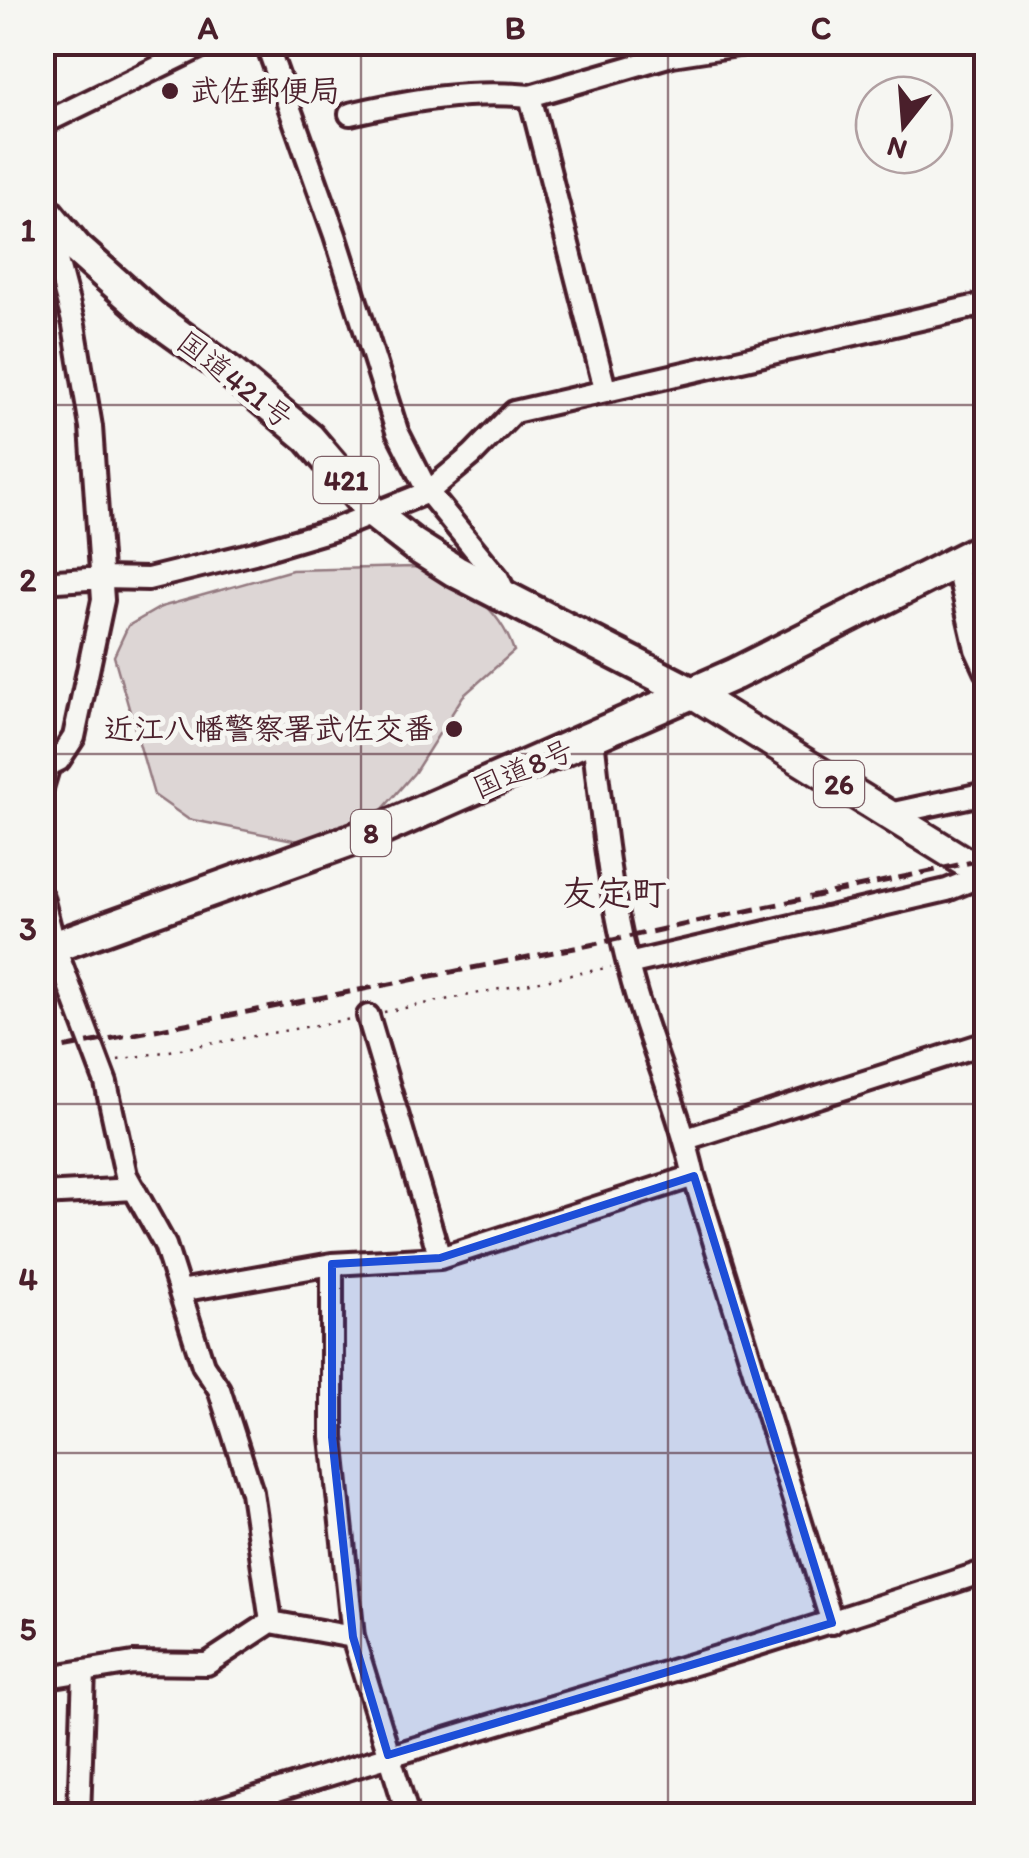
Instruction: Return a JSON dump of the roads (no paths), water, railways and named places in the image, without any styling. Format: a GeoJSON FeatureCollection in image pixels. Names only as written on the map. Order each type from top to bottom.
{"type":"FeatureCollection","features":[{"type":"Feature","properties":{"kind":"highway","name":"国道421号"},"geometry":{"type":"LineString","coordinates":[[42,207],[76,248],[152,316],[230,372],[310,438],[373,512],[455,571],[692,692]]}},
{"type":"Feature","properties":{"kind":"highway","name":"国道8号"},"geometry":{"type":"LineString","coordinates":[[49,950],[382,829],[736,674],[986,547]]}},
{"type":"Feature","properties":{"kind":"main road","name":"26"},"geometry":{"type":"LineString","coordinates":[[692,692],[986,874]]}},
{"type":"Feature","properties":{"kind":"street"},"geometry":{"type":"LineString","coordinates":[[42,124],[210,42]]}},
{"type":"Feature","properties":{"kind":"street"},"geometry":{"type":"LineString","coordinates":[[266,42],[398,431],[428,492],[498,578],[508,599]]}},
{"type":"Feature","properties":{"kind":"street"},"geometry":{"type":"LineString","coordinates":[[350,114],[422,97],[499,93],[530,96],[672,55],[758,42]]}},
{"type":"Feature","properties":{"kind":"street"},"geometry":{"type":"LineString","coordinates":[[530,96],[605,389]]}},
{"type":"Feature","properties":{"kind":"street"},"geometry":{"type":"LineString","coordinates":[[42,207],[74,325],[88,410],[103,578],[103,600],[74,737],[59,760],[46,765],[42,788]]}},
{"type":"Feature","properties":{"kind":"street"},"geometry":{"type":"LineString","coordinates":[[42,582],[148,578],[254,554],[335,530],[428,492],[472,456],[514,412],[986,304]]}},
{"type":"Feature","properties":{"kind":"street"},"geometry":{"type":"LineString","coordinates":[[956,563],[976,649],[986,671]]}},
{"type":"Feature","properties":{"kind":"street"},"geometry":{"type":"LineString","coordinates":[[593,738],[610,890],[628,964],[686,1138],[694,1176],[832,1623]]}},
{"type":"Feature","properties":{"kind":"street"},"geometry":{"type":"LineString","coordinates":[[889,814],[986,794]]}},
{"type":"Feature","properties":{"kind":"street"},"geometry":{"type":"LineString","coordinates":[[628,964],[947,890],[986,874]]}},
{"type":"Feature","properties":{"kind":"street"},"geometry":{"type":"LineString","coordinates":[[42,897],[49,950],[106,1083],[126,1175],[165,1245],[203,1365],[218,1389],[252,1492],[271,1622]]}},
{"type":"Feature","properties":{"kind":"street"},"geometry":{"type":"LineString","coordinates":[[368,1016],[440,1258]]}},
{"type":"Feature","properties":{"kind":"street"},"geometry":{"type":"LineString","coordinates":[[686,1138],[986,1042]]}},
{"type":"Feature","properties":{"kind":"street"},"geometry":{"type":"LineString","coordinates":[[180,1291],[332,1264],[440,1258],[694,1176]]}},
{"type":"Feature","properties":{"kind":"street"},"geometry":{"type":"LineString","coordinates":[[42,1194],[134,1189]]}},
{"type":"Feature","properties":{"kind":"street"},"geometry":{"type":"LineString","coordinates":[[332,1264],[332,1436],[353,1636],[408,1816]]}},
{"type":"Feature","properties":{"kind":"street"},"geometry":{"type":"LineString","coordinates":[[197,1816],[832,1623],[986,1571]]}},
{"type":"Feature","properties":{"kind":"street"},"geometry":{"type":"LineString","coordinates":[[42,1678],[133,1662],[207,1664],[271,1622],[353,1636]]}},
{"type":"Feature","properties":{"kind":"street"},"geometry":{"type":"LineString","coordinates":[[79,1816],[84,1672]]}},
{"type":"Feature","properties":{"kind":"railway"},"geometry":{"type":"LineString","coordinates":[[42,1052],[590,945],[986,859]]}},
{"type":"Feature","properties":{"kind":"place","name":"武佐郵便局"},"geometry":{"type":"Point","coordinates":[170,91]}},
{"type":"Feature","properties":{"kind":"place","name":"近江八幡警察署武佐交番"},"geometry":{"type":"Point","coordinates":[454,729]}},
{"type":"Feature","properties":{"kind":"district","name":"友定町"},"geometry":{"type":"Point","coordinates":[614,893]}}]}
